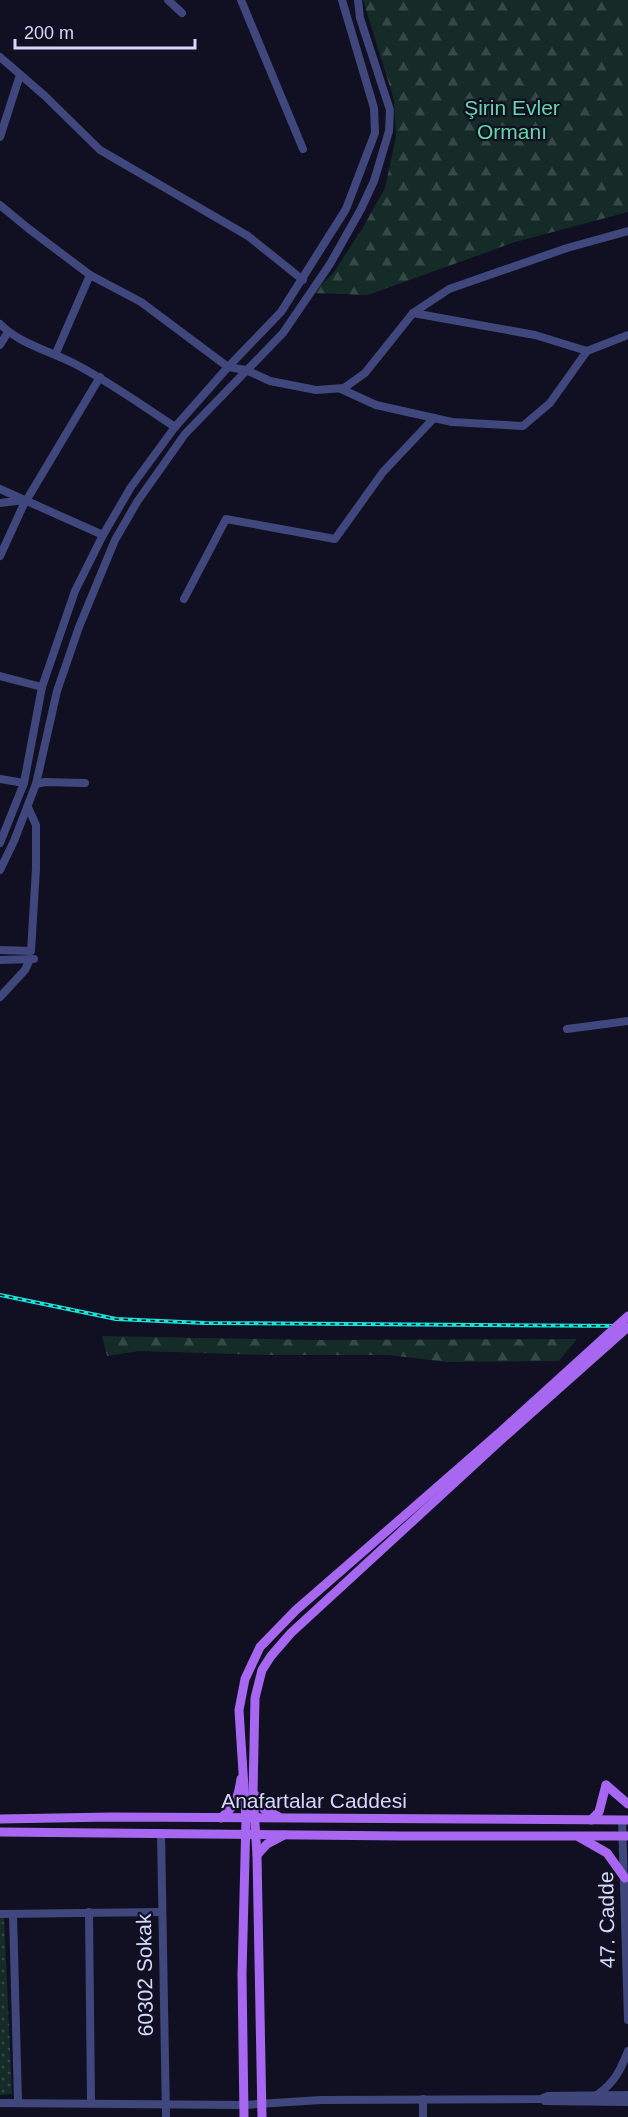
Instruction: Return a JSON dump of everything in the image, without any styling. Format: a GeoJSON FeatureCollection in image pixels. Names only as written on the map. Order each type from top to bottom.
{"type":"FeatureCollection","features":[{"type":"Feature","properties":{"kind":"main road"},"geometry":{"type":"LineString","coordinates":[[244,2117],[242,1974],[245,1834],[250,1819],[253,1792],[255,1698],[262,1670],[291,1633],[628,1316]]}},
{"type":"Feature","properties":{"kind":"main road"},"geometry":{"type":"LineString","coordinates":[[262,2117],[257,1855],[256,1834],[250,1819],[243,1771],[240,1710],[244,1679],[260,1647],[296,1610],[628,1327]]}},
{"type":"Feature","properties":{"kind":"main road"},"geometry":{"type":"LineString","coordinates":[[221,1818],[233,1808],[238,1798],[243,1771]]}},
{"type":"Feature","properties":{"kind":"main road"},"geometry":{"type":"LineString","coordinates":[[591,1820],[599,1812],[606,1785],[628,1804]]}},
{"type":"Feature","properties":{"kind":"main road"},"geometry":{"type":"LineString","coordinates":[[253,1792],[264,1809],[287,1819]]}},
{"type":"Feature","properties":{"kind":"main road","name":"Anafartalar Caddesi"},"geometry":{"type":"LineString","coordinates":[[0,1818],[625,1820]]}},
{"type":"Feature","properties":{"kind":"main road","name":"Anafartalar Caddesi"},"geometry":{"type":"LineString","coordinates":[[0,1832],[626,1836]]}},
{"type":"Feature","properties":{"kind":"main road"},"geometry":{"type":"LineString","coordinates":[[257,1855],[267,1844],[284,1834]]}},
{"type":"Feature","properties":{"kind":"main road"},"geometry":{"type":"LineString","coordinates":[[577,1836],[607,1853],[625,1878]]}},
{"type":"Feature","properties":{"kind":"street"},"geometry":{"type":"LineString","coordinates":[[168,0],[182,12]]}},
{"type":"Feature","properties":{"kind":"street"},"geometry":{"type":"LineString","coordinates":[[241,0],[303,149]]}},
{"type":"Feature","properties":{"kind":"street"},"geometry":{"type":"LineString","coordinates":[[0,843],[24,783],[42,687],[75,591],[104,535],[131,487],[175,427],[281,312],[346,209],[375,133],[374,108],[342,0]]}},
{"type":"Feature","properties":{"kind":"street"},"geometry":{"type":"LineString","coordinates":[[0,870],[28,807],[36,784],[57,691],[79,627],[115,540],[137,502],[185,434],[284,333],[330,264],[361,209],[381,162],[389,131],[390,110],[360,18],[358,0]]}},
{"type":"Feature","properties":{"kind":"street"},"geometry":{"type":"LineString","coordinates":[[0,57],[100,150],[248,236],[303,280]]}},
{"type":"Feature","properties":{"kind":"street"},"geometry":{"type":"LineString","coordinates":[[0,137],[20,75]]}},
{"type":"Feature","properties":{"kind":"street"},"geometry":{"type":"LineString","coordinates":[[0,205],[28,230],[90,275],[141,302],[228,367],[246,370],[270,381],[297,387],[340,389],[376,405],[452,422],[522,426],[549,403],[587,351],[628,335]]}},
{"type":"Feature","properties":{"kind":"street"},"geometry":{"type":"LineString","coordinates":[[340,389],[365,373],[413,313],[449,289],[567,248],[628,231]]}},
{"type":"Feature","properties":{"kind":"street"},"geometry":{"type":"LineString","coordinates":[[56,353],[90,275]]}},
{"type":"Feature","properties":{"kind":"street"},"geometry":{"type":"LineString","coordinates":[[413,313],[535,334],[587,351]]}},
{"type":"Feature","properties":{"kind":"street"},"geometry":{"type":"LineString","coordinates":[[0,324],[8,332],[56,353],[100,377],[175,427]]}},
{"type":"Feature","properties":{"kind":"street"},"geometry":{"type":"LineString","coordinates":[[0,345],[8,332]]}},
{"type":"Feature","properties":{"kind":"street"},"geometry":{"type":"LineString","coordinates":[[1,552],[27,499],[100,377]]}},
{"type":"Feature","properties":{"kind":"street"},"geometry":{"type":"LineString","coordinates":[[184,599],[226,519],[334,539],[383,472],[434,418]]}},
{"type":"Feature","properties":{"kind":"street"},"geometry":{"type":"LineString","coordinates":[[0,489],[104,535]]}},
{"type":"Feature","properties":{"kind":"street"},"geometry":{"type":"LineString","coordinates":[[0,503],[27,499]]}},
{"type":"Feature","properties":{"kind":"street"},"geometry":{"type":"LineString","coordinates":[[0,676],[42,687]]}},
{"type":"Feature","properties":{"kind":"street"},"geometry":{"type":"LineString","coordinates":[[0,779],[24,783]]}},
{"type":"Feature","properties":{"kind":"street"},"geometry":{"type":"LineString","coordinates":[[36,784],[45,782],[84,783]]}},
{"type":"Feature","properties":{"kind":"street"},"geometry":{"type":"LineString","coordinates":[[0,950],[32,951],[36,825],[28,807]]}},
{"type":"Feature","properties":{"kind":"street"},"geometry":{"type":"LineString","coordinates":[[0,960],[32,959],[0,997]]}},
{"type":"Feature","properties":{"kind":"street"},"geometry":{"type":"LineString","coordinates":[[567,1029],[628,1021]]}},
{"type":"Feature","properties":{"kind":"street","name":"47. Cadde"},"geometry":{"type":"LineString","coordinates":[[625,1820],[628,2020]]}},
{"type":"Feature","properties":{"kind":"street","name":"60302 Sokak"},"geometry":{"type":"LineString","coordinates":[[161,1833],[165,2117]]}},
{"type":"Feature","properties":{"kind":"street"},"geometry":{"type":"LineString","coordinates":[[89,1912],[91,2103]]}},
{"type":"Feature","properties":{"kind":"street"},"geometry":{"type":"LineString","coordinates":[[0,1914],[162,1912]]}},
{"type":"Feature","properties":{"kind":"street"},"geometry":{"type":"LineString","coordinates":[[13,1914],[18,2102]]}},
{"type":"Feature","properties":{"kind":"street"},"geometry":{"type":"LineString","coordinates":[[596,2096],[610,2086],[620,2072],[628,2051]]}},
{"type":"Feature","properties":{"kind":"street"},"geometry":{"type":"LineString","coordinates":[[541,2099],[548,2096],[628,2095]]}},
{"type":"Feature","properties":{"kind":"street"},"geometry":{"type":"LineString","coordinates":[[423,2099],[423,2117]]}},
{"type":"Feature","properties":{"kind":"street"},"geometry":{"type":"LineString","coordinates":[[0,2103],[244,2105],[321,2100],[423,2099],[628,2102]]}},
{"type":"Feature","properties":{"kind":"green space","name":"Şirin Evler Ormanı"},"geometry":{"type":"Polygon","coordinates":[[[363,0],[628,0],[628,212],[515,242],[368,295],[313,293],[334,272],[385,188],[396,136],[394,100],[363,0]]]}},
{"type":"Feature","properties":{"kind":"green space"},"geometry":{"type":"Polygon","coordinates":[[[102,1336],[315,1340],[577,1339],[559,1361],[447,1362],[389,1355],[267,1355],[139,1351],[107,1356],[102,1336]]]}},
{"type":"Feature","properties":{"kind":"green space"},"geometry":{"type":"Polygon","coordinates":[[[4,1916],[12,2094],[0,2095],[0,1917],[4,1916]]]}},
{"type":"Feature","properties":{"kind":"railway"},"geometry":{"type":"LineString","coordinates":[[0,1295],[116,1319],[205,1323],[628,1326]]}}]}
